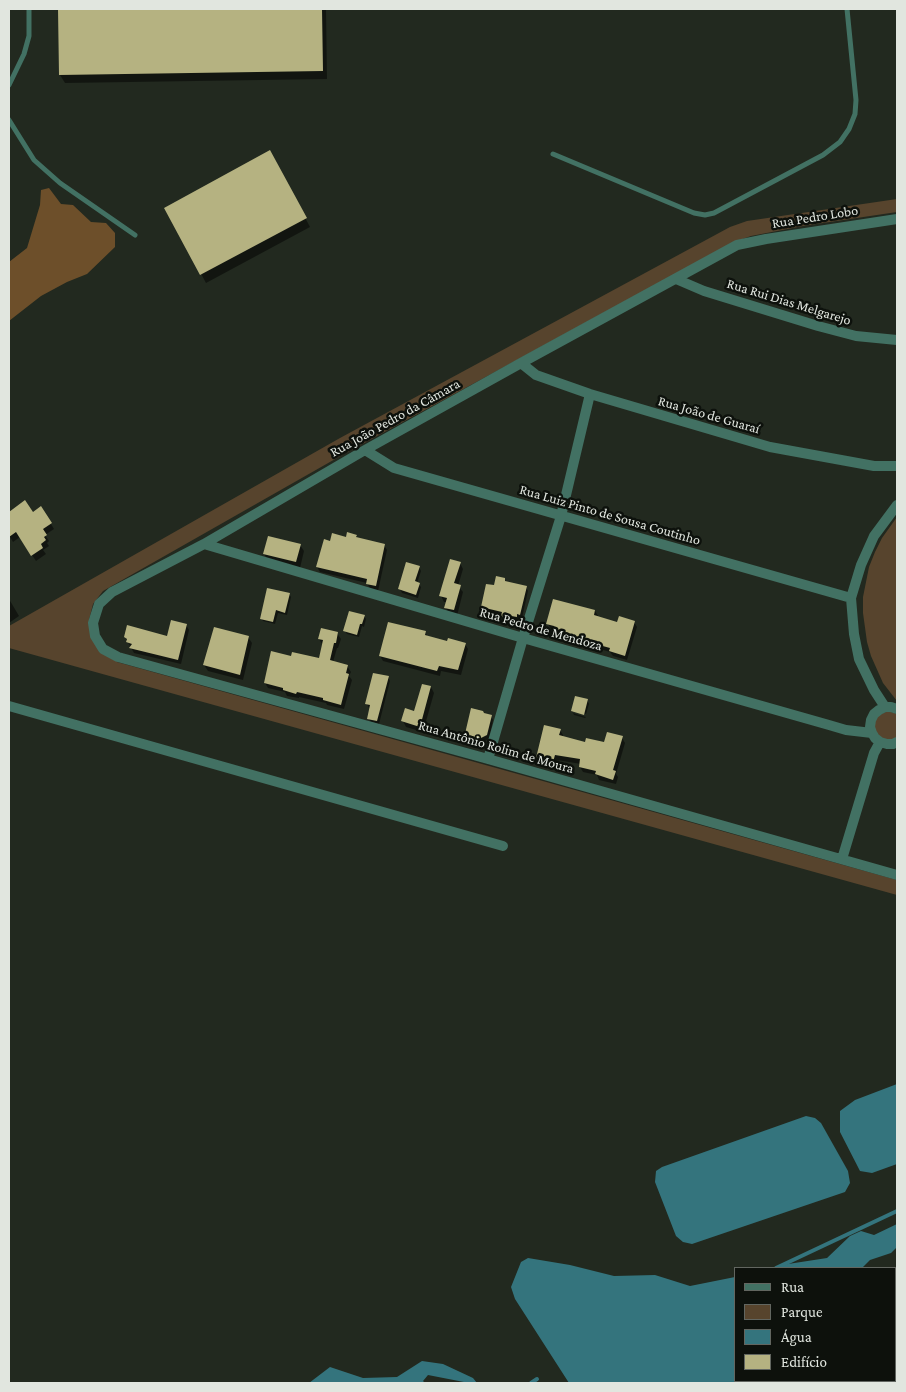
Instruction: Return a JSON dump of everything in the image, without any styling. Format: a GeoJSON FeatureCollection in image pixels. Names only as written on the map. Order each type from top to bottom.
{"type":"FeatureCollection","features":[{"type":"Feature","properties":{"kind":"street","name":"Rua Pedro Lobo"},"geometry":{"type":"LineString","coordinates":[[737,245],[897,218]]}},
{"type":"Feature","properties":{"kind":"street","name":"Rua João Pedro da Câmara"},"geometry":{"type":"LineString","coordinates":[[96,636],[93,623],[99,604],[112,592],[204,544],[365,450],[737,245]]}},
{"type":"Feature","properties":{"kind":"street","name":"Rua Rui Dias Melgarejo"},"geometry":{"type":"LineString","coordinates":[[676,279],[704,291],[818,326],[856,336],[897,340]]}},
{"type":"Feature","properties":{"kind":"street","name":"Rua João de Guaraí"},"geometry":{"type":"LineString","coordinates":[[521,363],[536,375],[590,394],[770,446],[874,466],[893,466]]}},
{"type":"Feature","properties":{"kind":"street"},"geometry":{"type":"LineString","coordinates":[[488,760],[561,516],[590,394]]}},
{"type":"Feature","properties":{"kind":"street","name":"Rua Luiz Pinto de Sousa Coutinho"},"geometry":{"type":"LineString","coordinates":[[365,450],[394,468],[851,598]]}},
{"type":"Feature","properties":{"kind":"street"},"geometry":{"type":"LineString","coordinates":[[893,466],[897,476]]}},
{"type":"Feature","properties":{"kind":"street"},"geometry":{"type":"LineString","coordinates":[[885,707],[874,690],[859,659],[854,634],[851,598],[861,565],[874,536],[897,505]]}},
{"type":"Feature","properties":{"kind":"street","name":"Rua Pedro de Mendoza"},"geometry":{"type":"LineString","coordinates":[[204,544],[523,638],[846,730],[872,733]]}},
{"type":"Feature","properties":{"kind":"street","name":"Rua Antônio Rolim de Moura"},"geometry":{"type":"LineString","coordinates":[[96,636],[102,649],[118,657],[897,875]]}},
{"type":"Feature","properties":{"kind":"street"},"geometry":{"type":"LineString","coordinates":[[9,706],[503,846]]}},
{"type":"Feature","properties":{"kind":"street"},"geometry":{"type":"LineString","coordinates":[[897,709],[885,707],[879,710],[871,720],[870,726],[875,738],[880,742],[887,744],[897,742]]}},
{"type":"Feature","properties":{"kind":"street"},"geometry":{"type":"LineString","coordinates":[[842,859],[874,753],[880,742]]}},
{"type":"Feature","properties":{"kind":"lane"},"geometry":{"type":"LineString","coordinates":[[9,85],[24,54],[29,36],[29,9]]}},
{"type":"Feature","properties":{"kind":"lane"},"geometry":{"type":"LineString","coordinates":[[553,154],[694,212],[705,215],[714,213],[823,155],[845,136],[855,114],[856,100],[847,9]]}},
{"type":"Feature","properties":{"kind":"lane"},"geometry":{"type":"LineString","coordinates":[[9,120],[34,160],[60,183],[135,235]]}},
{"type":"Feature","properties":{"kind":"green space"},"geometry":{"type":"Polygon","coordinates":[[[897,199],[897,212],[803,226],[751,236],[734,242],[344,454],[103,591],[93,604],[89,620],[117,662],[897,880],[897,895],[9,648],[9,626],[340,438],[730,227],[747,221],[897,199]]]}},
{"type":"Feature","properties":{"kind":"green space"},"geometry":{"type":"Polygon","coordinates":[[[897,517],[897,701],[883,683],[871,656],[863,613],[863,597],[869,567],[875,552],[882,538],[897,517]]]}},
{"type":"Feature","properties":{"kind":"green space"},"geometry":{"type":"Polygon","coordinates":[[[888,711],[897,714],[897,738],[890,740],[881,738],[874,730],[875,719],[888,711]]]}},
{"type":"Feature","properties":{"kind":"shaded area"},"geometry":{"type":"Polygon","coordinates":[[[49,188],[61,204],[73,205],[91,222],[106,223],[115,233],[115,247],[87,274],[41,296],[9,321],[9,262],[27,248],[40,205],[41,190],[49,188]]]}},
{"type":"Feature","properties":{"kind":"water"},"geometry":{"type":"Polygon","coordinates":[[[897,1084],[897,1164],[872,1173],[860,1171],[840,1132],[840,1111],[855,1100],[897,1084]]]}},
{"type":"Feature","properties":{"kind":"water"},"geometry":{"type":"Polygon","coordinates":[[[806,1116],[815,1118],[821,1123],[848,1171],[850,1183],[845,1192],[692,1244],[683,1242],[676,1236],[655,1182],[656,1171],[662,1167],[806,1116]]]}},
{"type":"Feature","properties":{"kind":"water"},"geometry":{"type":"Polygon","coordinates":[[[897,1224],[897,1247],[891,1253],[870,1260],[863,1267],[775,1267],[827,1258],[850,1236],[861,1231],[874,1235],[897,1224]]]}},
{"type":"Feature","properties":{"kind":"water"},"geometry":{"type":"Polygon","coordinates":[[[528,1258],[570,1265],[614,1276],[655,1275],[690,1286],[734,1277],[734,1382],[737,1382],[569,1383],[515,1299],[511,1287],[521,1262],[528,1258]]]}},
{"type":"Feature","properties":{"kind":"water"},"geometry":{"type":"Polygon","coordinates":[[[897,1289],[897,1330],[896,1328],[897,1289]]]}},
{"type":"Feature","properties":{"kind":"water"},"geometry":{"type":"Polygon","coordinates":[[[422,1361],[443,1364],[473,1378],[477,1383],[428,1375],[423,1381],[425,1383],[309,1383],[330,1367],[363,1378],[397,1377],[422,1361]]]}},
{"type":"Feature","properties":{"kind":"building"},"geometry":{"type":"Polygon","coordinates":[[[58,9],[322,9],[323,71],[59,75],[58,9]]]}},
{"type":"Feature","properties":{"kind":"building"},"geometry":{"type":"Polygon","coordinates":[[[270,150],[307,218],[200,275],[164,208],[270,150]]]}},
{"type":"Feature","properties":{"kind":"building"},"geometry":{"type":"Polygon","coordinates":[[[25,500],[33,512],[41,506],[52,523],[43,529],[47,535],[44,537],[46,540],[41,544],[43,548],[31,556],[16,532],[9,537],[9,512],[25,500]]]}},
{"type":"Feature","properties":{"kind":"building"},"geometry":{"type":"Polygon","coordinates":[[[347,532],[357,535],[356,537],[385,544],[376,586],[366,584],[367,579],[316,567],[324,539],[330,541],[332,533],[346,537],[347,532]]]}},
{"type":"Feature","properties":{"kind":"building"},"geometry":{"type":"Polygon","coordinates":[[[268,536],[301,544],[296,562],[263,554],[268,536]]]}},
{"type":"Feature","properties":{"kind":"building"},"geometry":{"type":"Polygon","coordinates":[[[450,559],[461,562],[454,583],[461,585],[454,610],[444,608],[447,598],[439,596],[450,559]]]}},
{"type":"Feature","properties":{"kind":"building"},"geometry":{"type":"Polygon","coordinates":[[[406,562],[420,566],[415,581],[420,583],[416,595],[398,589],[406,562]]]}},
{"type":"Feature","properties":{"kind":"building"},"geometry":{"type":"Polygon","coordinates":[[[496,576],[505,578],[505,581],[527,586],[520,615],[517,614],[517,617],[511,616],[511,619],[501,616],[502,612],[481,607],[486,584],[494,585],[496,576]]]}},
{"type":"Feature","properties":{"kind":"building"},"geometry":{"type":"Polygon","coordinates":[[[267,588],[290,593],[285,613],[276,610],[273,622],[260,619],[267,588]]]}},
{"type":"Feature","properties":{"kind":"building"},"geometry":{"type":"Polygon","coordinates":[[[553,599],[595,610],[594,615],[617,622],[619,616],[635,621],[625,656],[609,651],[610,648],[553,631],[554,626],[546,624],[553,599]]]}},
{"type":"Feature","properties":{"kind":"building"},"geometry":{"type":"Polygon","coordinates":[[[349,611],[365,615],[357,635],[343,631],[349,611]]]}},
{"type":"Feature","properties":{"kind":"building"},"geometry":{"type":"Polygon","coordinates":[[[171,620],[187,624],[178,660],[129,648],[132,644],[126,642],[127,639],[124,637],[127,625],[167,636],[171,620]]]}},
{"type":"Feature","properties":{"kind":"building"},"geometry":{"type":"Polygon","coordinates":[[[388,622],[426,631],[425,635],[447,641],[448,638],[466,643],[458,670],[439,666],[437,671],[379,656],[388,622]]]}},
{"type":"Feature","properties":{"kind":"building"},"geometry":{"type":"Polygon","coordinates":[[[214,627],[249,636],[240,675],[203,665],[214,627]]]}},
{"type":"Feature","properties":{"kind":"building"},"geometry":{"type":"Polygon","coordinates":[[[321,628],[338,632],[330,660],[348,665],[346,673],[349,674],[341,705],[323,700],[323,698],[297,692],[296,694],[264,683],[271,651],[291,656],[292,652],[319,658],[323,640],[318,639],[321,628]]]}},
{"type":"Feature","properties":{"kind":"building"},"geometry":{"type":"Polygon","coordinates":[[[373,673],[389,676],[377,721],[367,719],[370,705],[365,704],[373,673]]]}},
{"type":"Feature","properties":{"kind":"building"},"geometry":{"type":"Polygon","coordinates":[[[422,684],[431,686],[420,727],[401,721],[405,708],[414,711],[422,684]]]}},
{"type":"Feature","properties":{"kind":"building"},"geometry":{"type":"Polygon","coordinates":[[[575,696],[588,699],[584,715],[571,711],[575,696]]]}},
{"type":"Feature","properties":{"kind":"building"},"geometry":{"type":"Polygon","coordinates":[[[471,708],[492,715],[487,735],[479,739],[479,741],[464,738],[471,708]]]}},
{"type":"Feature","properties":{"kind":"building"},"geometry":{"type":"Polygon","coordinates":[[[544,725],[561,729],[559,735],[585,742],[586,738],[604,742],[607,732],[623,736],[613,770],[616,771],[613,780],[595,774],[596,771],[579,767],[580,759],[555,755],[553,762],[536,758],[544,725]]]}},
{"type":"Feature","properties":{"kind":"waterway"},"geometry":{"type":"LineString","coordinates":[[778,1267],[897,1211]]}},
{"type":"Feature","properties":{"kind":"waterway"},"geometry":{"type":"LineString","coordinates":[[531,1383],[537,1379]]}}]}
